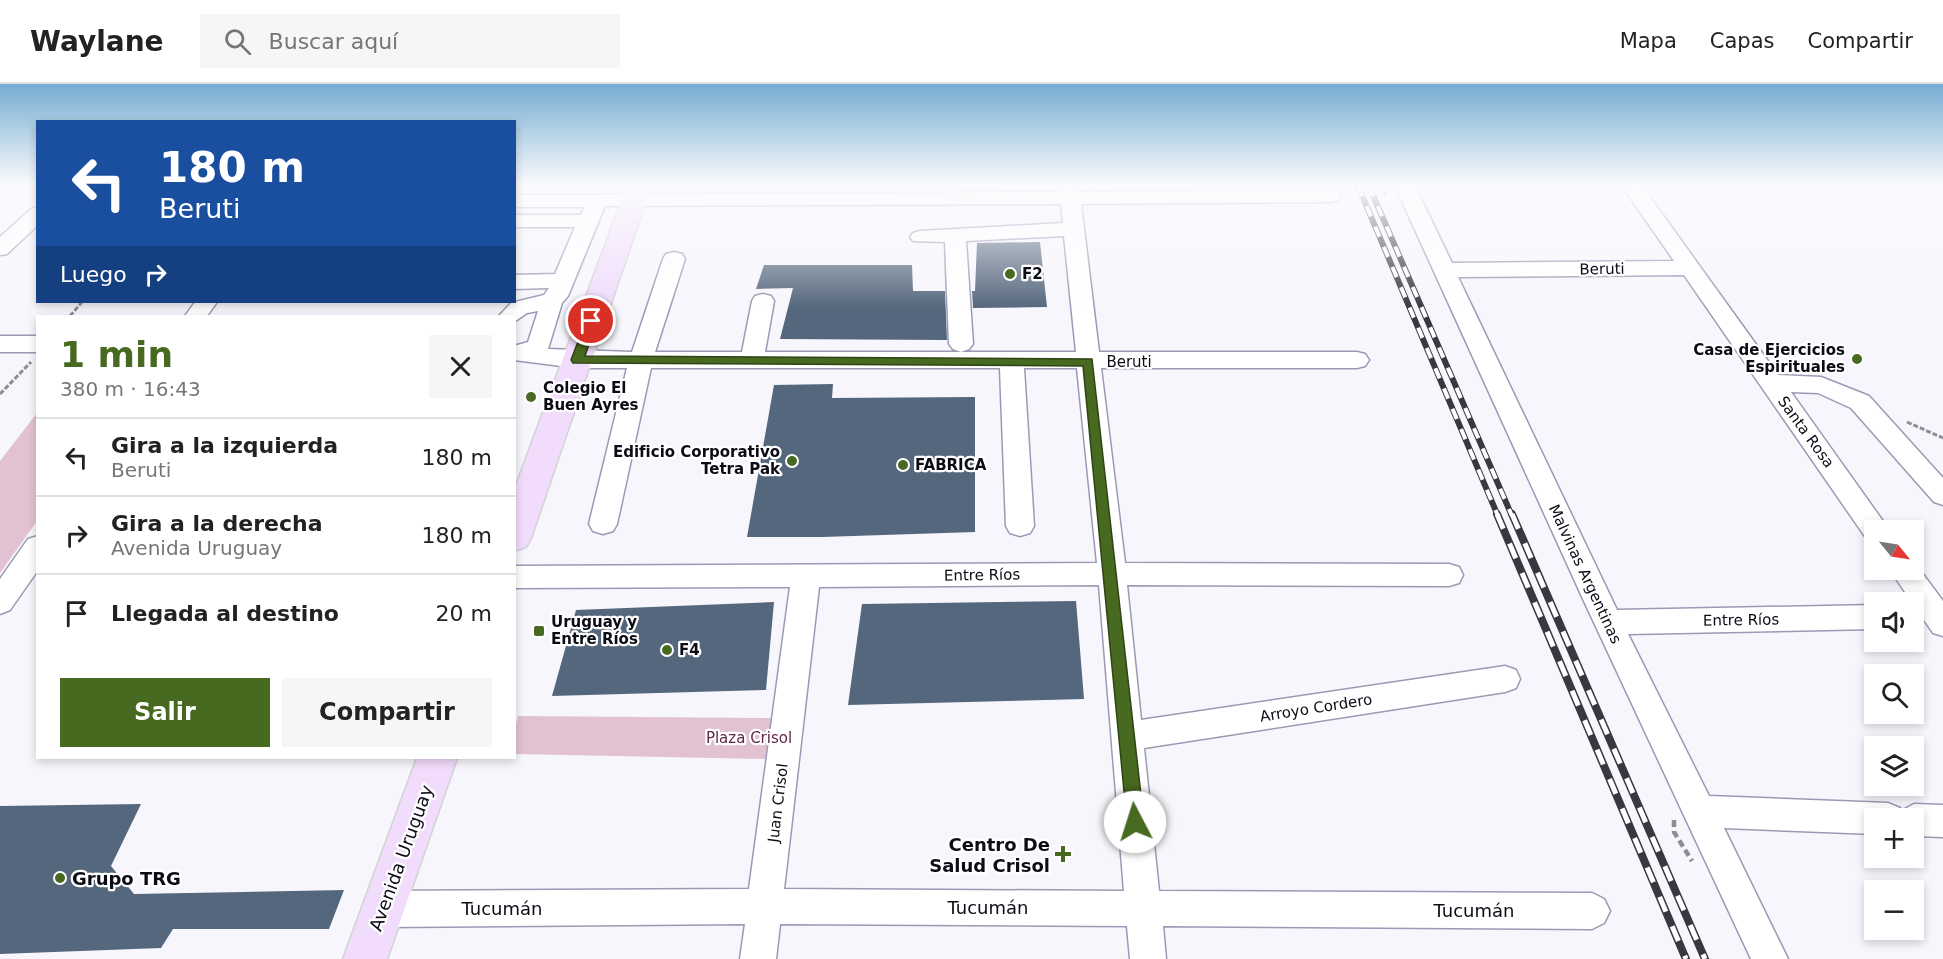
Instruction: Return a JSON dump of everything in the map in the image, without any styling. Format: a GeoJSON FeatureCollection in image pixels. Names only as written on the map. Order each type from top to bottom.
{"type":"FeatureCollection","features":[{"type":"Feature","properties":{"kind":"main road"},"geometry":{"type":"LineString","coordinates":[[516,532],[624,227]]}},
{"type":"Feature","properties":{"kind":"main road","name":"Avenida Uruguay"},"geometry":{"type":"LineString","coordinates":[[365,959],[437,759]]}},
{"type":"Feature","properties":{"kind":"street"},"geometry":{"type":"LineString","coordinates":[[0,249],[23,227]]}},
{"type":"Feature","properties":{"kind":"street"},"geometry":{"type":"LineString","coordinates":[[524,352],[538,347],[557,291],[585,227]]}},
{"type":"Feature","properties":{"kind":"street","name":"Malvinas Argentinas"},"geometry":{"type":"LineString","coordinates":[[1423,227],[1608,622],[1770,959]]}},
{"type":"Feature","properties":{"kind":"street","name":"Santa Rosa"},"geometry":{"type":"LineString","coordinates":[[1660,227],[1868,520]]}},
{"type":"Feature","properties":{"kind":"street"},"geometry":{"type":"LineString","coordinates":[[920,237],[1074,229],[1112,574],[1148,959]]}},
{"type":"Feature","properties":{"kind":"street"},"geometry":{"type":"LineString","coordinates":[[955,235],[962,344]]}},
{"type":"Feature","properties":{"kind":"street"},"geometry":{"type":"LineString","coordinates":[[603,524],[641,360],[674,259]]}},
{"type":"Feature","properties":{"kind":"street","name":"Beruti"},"geometry":{"type":"LineString","coordinates":[[1443,270],[1689,268]]}},
{"type":"Feature","properties":{"kind":"street"},"geometry":{"type":"LineString","coordinates":[[516,282],[557,291]]}},
{"type":"Feature","properties":{"kind":"street"},"geometry":{"type":"LineString","coordinates":[[511,315],[519,308],[557,291]]}},
{"type":"Feature","properties":{"kind":"street"},"geometry":{"type":"LineString","coordinates":[[752,361],[763,301]]}},
{"type":"Feature","properties":{"kind":"street"},"geometry":{"type":"LineString","coordinates":[[0,344],[36,344]]}},
{"type":"Feature","properties":{"kind":"street","name":"Beruti"},"geometry":{"type":"LineString","coordinates":[[524,352],[534,356],[577,360],[1012,362],[1357,360]]}},
{"type":"Feature","properties":{"kind":"street"},"geometry":{"type":"LineString","coordinates":[[1012,362],[1020,526]]}},
{"type":"Feature","properties":{"kind":"street"},"geometry":{"type":"LineString","coordinates":[[1771,383],[1821,385],[1860,402],[1943,495]]}},
{"type":"Feature","properties":{"kind":"street"},"geometry":{"type":"LineString","coordinates":[[0,602],[28,574],[36,552]]}},
{"type":"Feature","properties":{"kind":"street","name":"Entre Ríos"},"geometry":{"type":"LineString","coordinates":[[516,577],[1449,575]]}},
{"type":"Feature","properties":{"kind":"street","name":"Juan Crisol"},"geometry":{"type":"LineString","coordinates":[[758,959],[806,576]]}},
{"type":"Feature","properties":{"kind":"street"},"geometry":{"type":"LineString","coordinates":[[1910,580],[1934,618]]}},
{"type":"Feature","properties":{"kind":"street","name":"Entre Ríos"},"geometry":{"type":"LineString","coordinates":[[1608,622],[1864,617]]}},
{"type":"Feature","properties":{"kind":"street","name":"Arroyo Cordero"},"geometry":{"type":"LineString","coordinates":[[1127,736],[1505,679]]}},
{"type":"Feature","properties":{"kind":"street"},"geometry":{"type":"LineString","coordinates":[[1698,810],[1864,818]]}},
{"type":"Feature","properties":{"kind":"street"},"geometry":{"type":"LineString","coordinates":[[1924,820],[1943,821]]}},
{"type":"Feature","properties":{"kind":"street","name":"Tucumán"},"geometry":{"type":"LineString","coordinates":[[384,909],[765,906],[1592,911]]}},
{"type":"Feature","properties":{"kind":"path"},"geometry":{"type":"LineString","coordinates":[[71,315],[81,303]]}},
{"type":"Feature","properties":{"kind":"path"},"geometry":{"type":"LineString","coordinates":[[0,394],[36,357]]}},
{"type":"Feature","properties":{"kind":"green space"},"geometry":{"type":"Polygon","coordinates":[[[36,414],[36,522],[0,573],[0,461],[36,414]]]}},
{"type":"Feature","properties":{"kind":"green space","name":"Plaza Crisol"},"geometry":{"type":"Polygon","coordinates":[[[518,716],[772,718],[767,759],[516,754],[518,716]]]}},
{"type":"Feature","properties":{"kind":"building","name":"F2"},"geometry":{"type":"Polygon","coordinates":[[[1040,242],[1047,307],[973,308],[972,291],[975,291],[977,243],[1040,242]]]}},
{"type":"Feature","properties":{"kind":"building"},"geometry":{"type":"Polygon","coordinates":[[[764,265],[912,265],[913,291],[945,291],[947,340],[780,339],[793,288],[756,289],[764,265]]]}},
{"type":"Feature","properties":{"kind":"building","name":"FABRICA"},"geometry":{"type":"Polygon","coordinates":[[[833,384],[832,398],[975,397],[975,532],[747,537],[774,385],[833,384]]]}},
{"type":"Feature","properties":{"kind":"building"},"geometry":{"type":"Polygon","coordinates":[[[1076,601],[1084,699],[848,705],[862,604],[1076,601]]]}},
{"type":"Feature","properties":{"kind":"building","name":"F4"},"geometry":{"type":"Polygon","coordinates":[[[774,602],[766,690],[552,696],[576,610],[774,602]]]}},
{"type":"Feature","properties":{"kind":"building","name":"Grupo TRG"},"geometry":{"type":"Polygon","coordinates":[[[141,804],[111,866],[134,894],[344,890],[329,929],[173,929],[161,948],[0,954],[0,806],[141,804]]]}},
{"type":"Feature","properties":{"kind":"railway"},"geometry":{"type":"LineString","coordinates":[[1375,227],[1498,516]]}},
{"type":"Feature","properties":{"kind":"railway"},"geometry":{"type":"LineString","coordinates":[[1387,227],[1512,516]]}},
{"type":"Feature","properties":{"kind":"railway"},"geometry":{"type":"LineString","coordinates":[[1497,514],[1686,959]]}},
{"type":"Feature","properties":{"kind":"railway"},"geometry":{"type":"LineString","coordinates":[[1512,514],[1705,959]]}},
{"type":"Feature","properties":{"kind":"place","name":"F2"},"geometry":{"type":"Point","coordinates":[1010,274]}},
{"type":"Feature","properties":{"kind":"place","name":"Casa de Ejercicios Espirituales"},"geometry":{"type":"Point","coordinates":[1857,359]}},
{"type":"Feature","properties":{"kind":"place","name":"Colegio El Buen Ayres"},"geometry":{"type":"Point","coordinates":[531,397]}},
{"type":"Feature","properties":{"kind":"place","name":"Edificio Corporativo Tetra Pak"},"geometry":{"type":"Point","coordinates":[792,461]}},
{"type":"Feature","properties":{"kind":"place","name":"FABRICA"},"geometry":{"type":"Point","coordinates":[903,465]}},
{"type":"Feature","properties":{"kind":"place","name":"Uruguay y Entre Ríos"},"geometry":{"type":"Point","coordinates":[539,631]}},
{"type":"Feature","properties":{"kind":"place","name":"F4"},"geometry":{"type":"Point","coordinates":[667,650]}},
{"type":"Feature","properties":{"kind":"place","name":"Centro De Salud Crisol"},"geometry":{"type":"Point","coordinates":[1063,854]}},
{"type":"Feature","properties":{"kind":"place","name":"Grupo TRG"},"geometry":{"type":"Point","coordinates":[60,878]}},
{"type":"Feature","properties":{"kind":"route"},"geometry":{"type":"LineString","coordinates":[[591,321],[577,360],[1088,362],[1112,574],[1135,822]]}}]}
